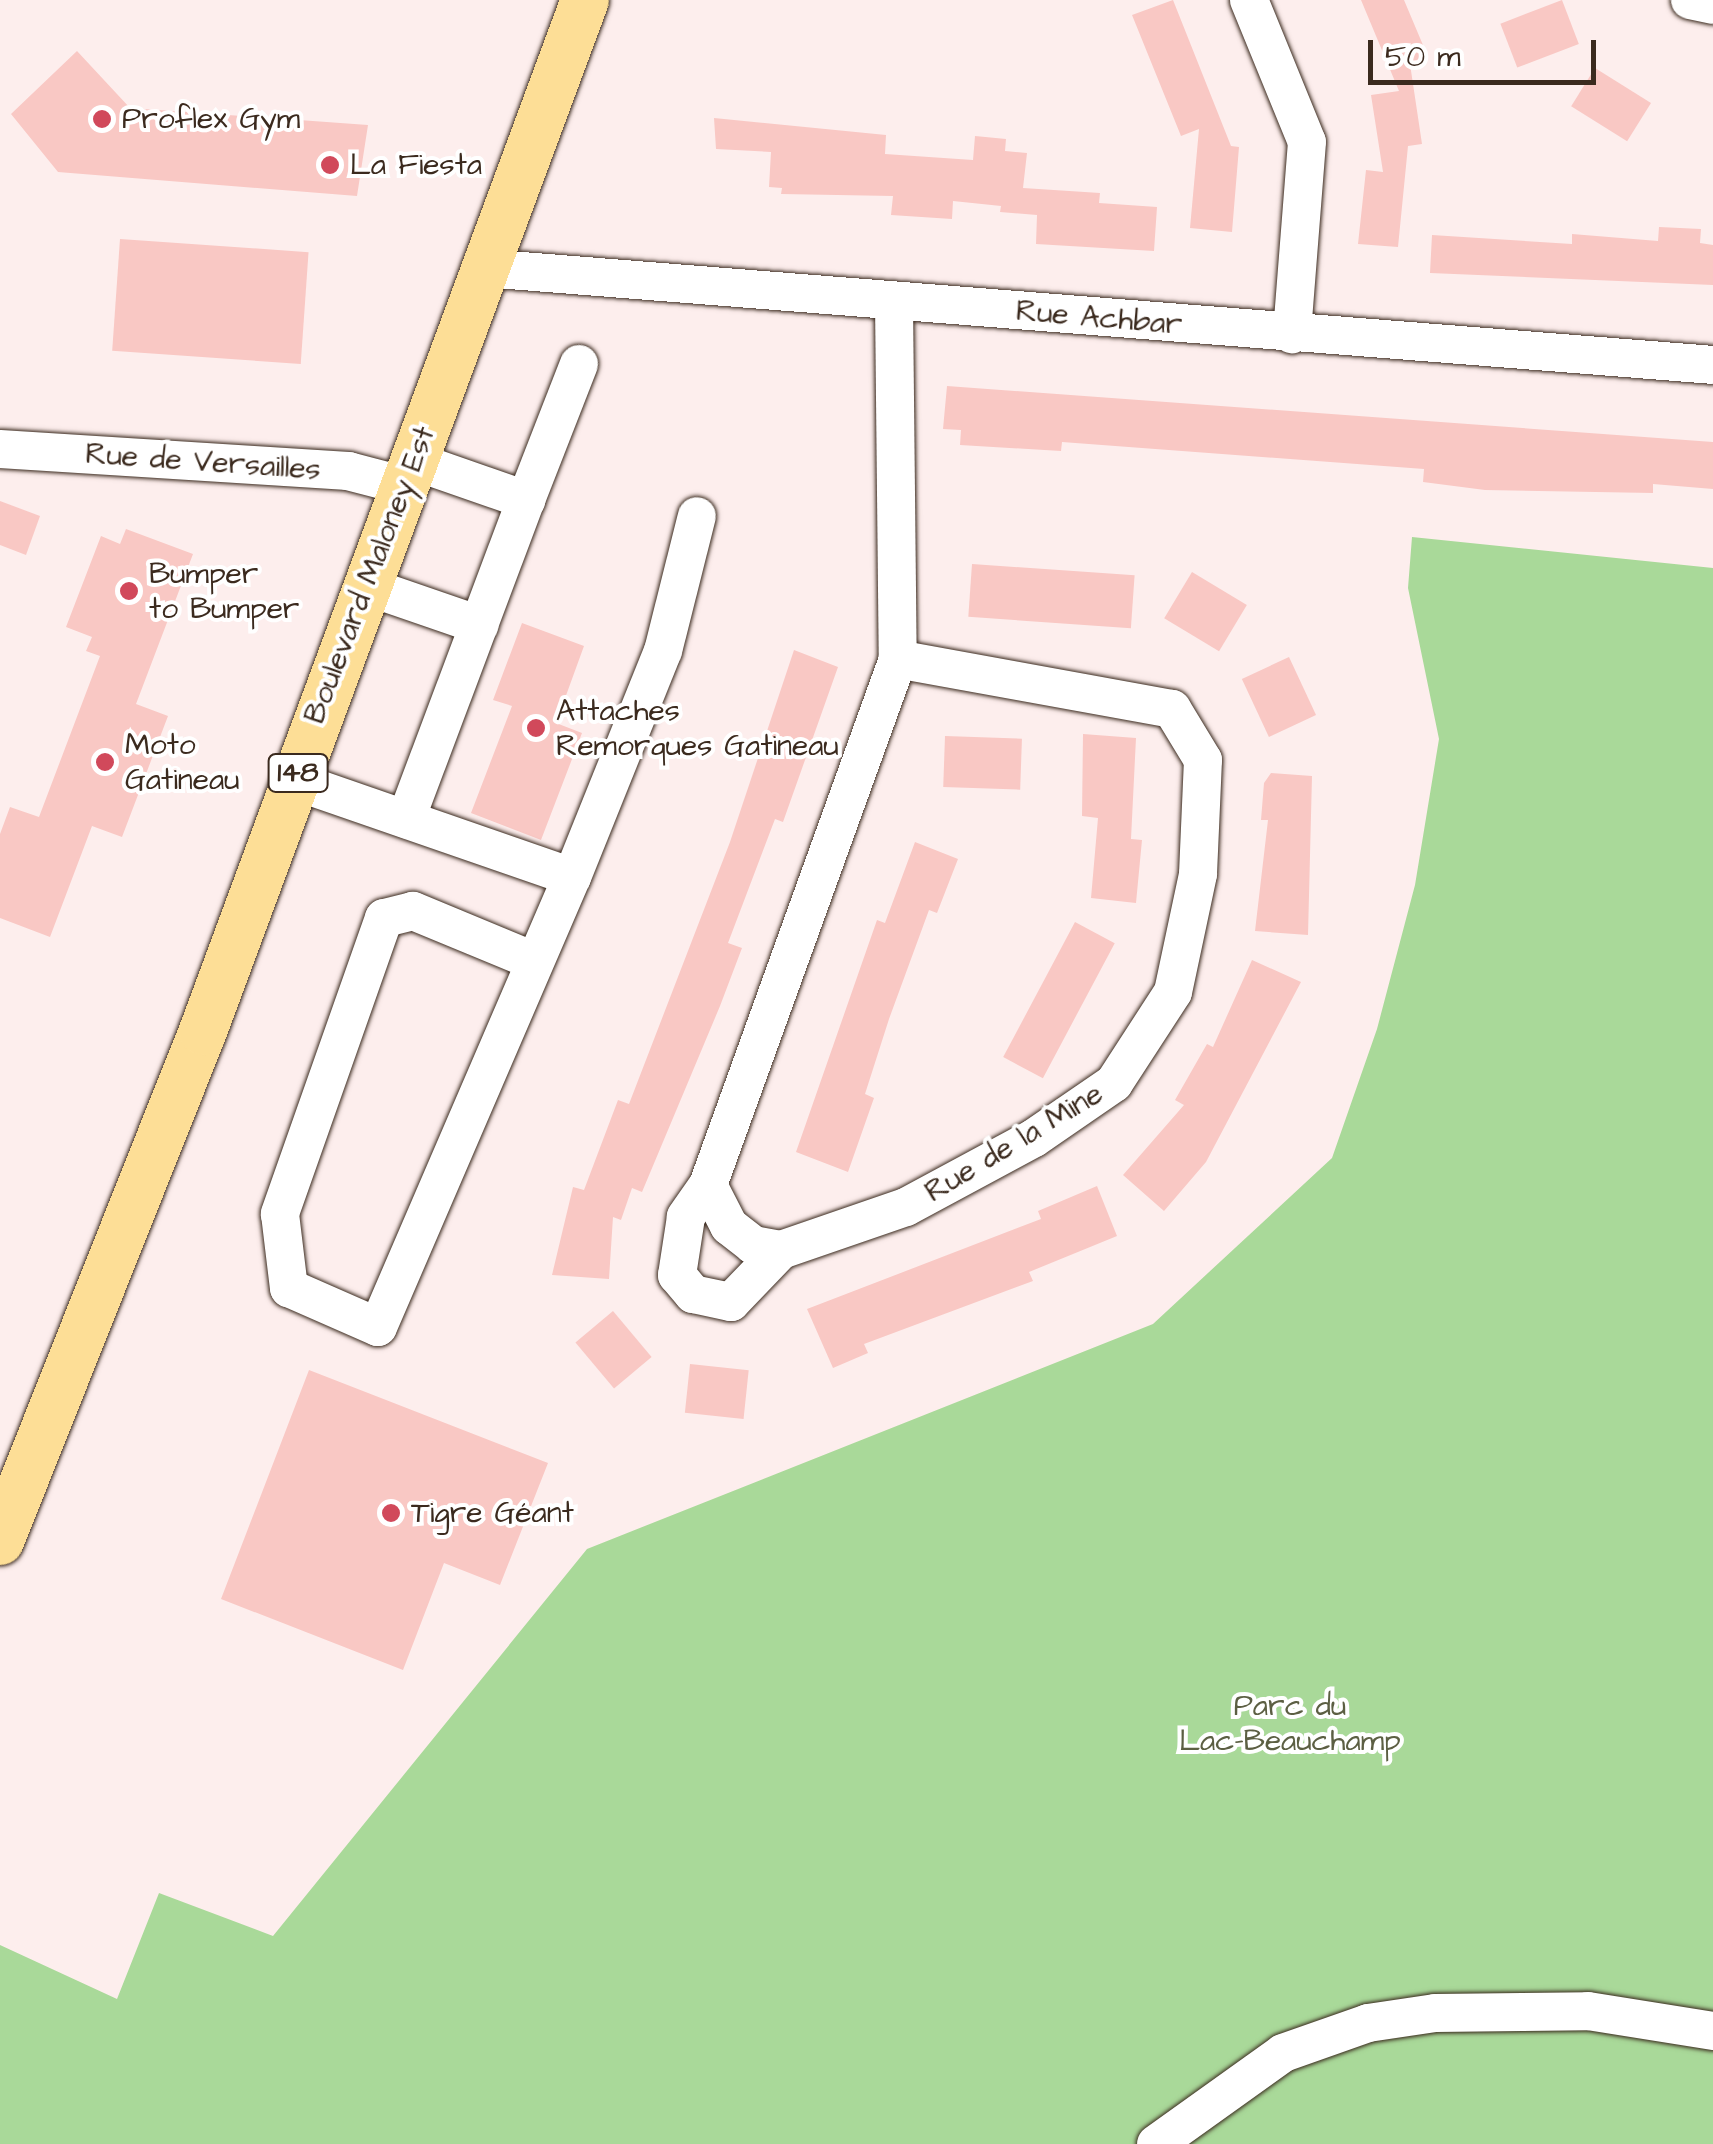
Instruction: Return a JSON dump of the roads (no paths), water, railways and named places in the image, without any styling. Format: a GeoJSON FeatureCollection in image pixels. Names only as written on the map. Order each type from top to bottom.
{"type":"FeatureCollection","features":[{"type":"Feature","properties":{"kind":"main road","name":"Boulevard Maloney Est"},"geometry":{"type":"LineString","coordinates":[[0,1541],[295,781],[585,0]]}},
{"type":"Feature","properties":{"kind":"street"},"geometry":{"type":"LineString","coordinates":[[1249,0],[1307,142],[1292,334]]}},
{"type":"Feature","properties":{"kind":"street"},"geometry":{"type":"LineString","coordinates":[[1690,0],[1713,5]]}},
{"type":"Feature","properties":{"kind":"street","name":"Rue Achbar"},"geometry":{"type":"LineString","coordinates":[[484,268],[1713,366]]}},
{"type":"Feature","properties":{"kind":"street","name":"Rue de la Mine"},"geometry":{"type":"LineString","coordinates":[[894,302],[898,660],[708,1185],[686,1217],[676,1275],[692,1294],[731,1302],[781,1250],[906,1207],[1034,1138],[1114,1083],[1173,992],[1198,874],[1203,760],[1172,708],[898,660]]}},
{"type":"Feature","properties":{"kind":"street"},"geometry":{"type":"LineString","coordinates":[[406,819],[579,364]]}},
{"type":"Feature","properties":{"kind":"street","name":"Rue de Versailles"},"geometry":{"type":"LineString","coordinates":[[0,449],[409,473],[526,500]]}},
{"type":"Feature","properties":{"kind":"street"},"geometry":{"type":"LineString","coordinates":[[534,961],[413,911],[384,918],[280,1214],[289,1288],[378,1327],[572,876],[663,651],[697,516]]}},
{"type":"Feature","properties":{"kind":"street"},"geometry":{"type":"LineString","coordinates":[[366,586],[479,625]]}},
{"type":"Feature","properties":{"kind":"street"},"geometry":{"type":"LineString","coordinates":[[295,781],[572,876]]}},
{"type":"Feature","properties":{"kind":"street"},"geometry":{"type":"LineString","coordinates":[[708,1185],[729,1226],[753,1246],[781,1250]]}},
{"type":"Feature","properties":{"kind":"street"},"geometry":{"type":"LineString","coordinates":[[1156,2144],[1283,2053],[1368,2023],[1435,2013],[1588,2011],[1713,2030]]}},
{"type":"Feature","properties":{"kind":"place","name":"Proflex Gym"},"geometry":{"type":"Point","coordinates":[102,119]}},
{"type":"Feature","properties":{"kind":"place","name":"La Fiesta"},"geometry":{"type":"Point","coordinates":[330,165]}},
{"type":"Feature","properties":{"kind":"place","name":"Bumper to Bumper"},"geometry":{"type":"Point","coordinates":[129,591]}},
{"type":"Feature","properties":{"kind":"place","name":"Attaches Remorques Gatineau"},"geometry":{"type":"Point","coordinates":[536,728]}},
{"type":"Feature","properties":{"kind":"place","name":"Moto Gatineau"},"geometry":{"type":"Point","coordinates":[105,762]}},
{"type":"Feature","properties":{"kind":"place","name":"Tigre Géant"},"geometry":{"type":"Point","coordinates":[391,1513]}},
{"type":"Feature","properties":{"kind":"park label","name":"Parc du Lac-Beauchamp"},"geometry":{"type":"Point","coordinates":[1290,1723]}}]}
